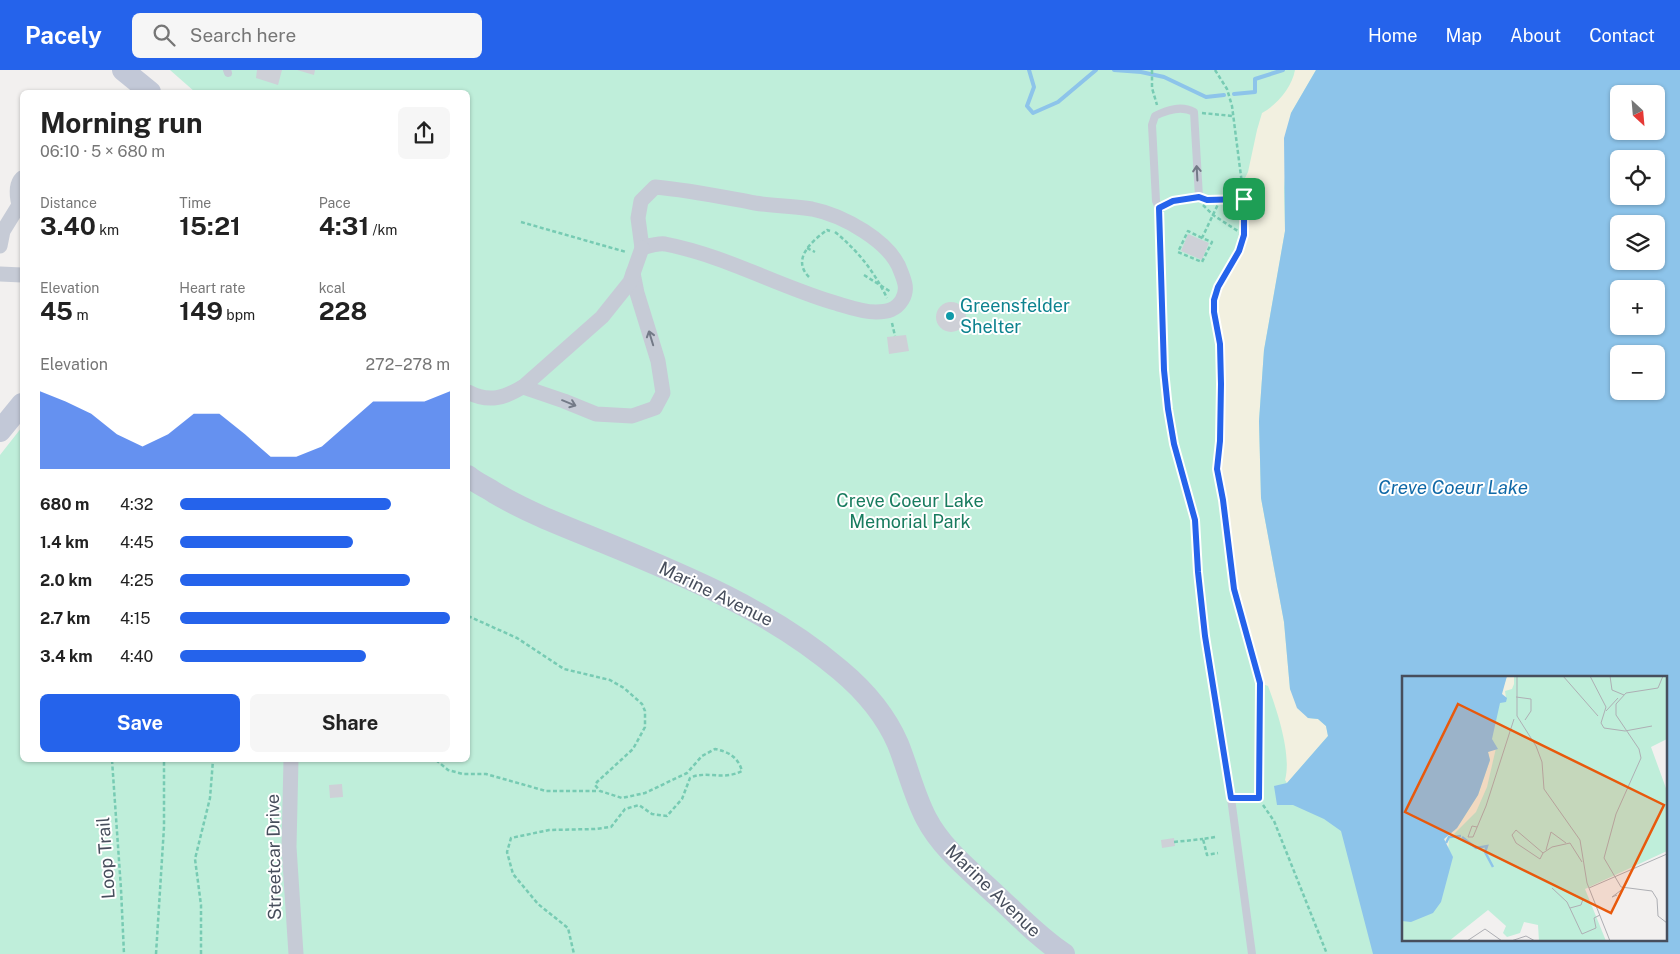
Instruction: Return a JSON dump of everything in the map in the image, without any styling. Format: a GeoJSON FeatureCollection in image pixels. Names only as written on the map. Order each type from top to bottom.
{"type":"FeatureCollection","features":[{"type":"Feature","properties":{"kind":"main road"},"geometry":{"type":"LineString","coordinates":[[124,70],[126,84],[134,90]]}},
{"type":"Feature","properties":{"kind":"main road"},"geometry":{"type":"LineString","coordinates":[[124,70],[148,90]]}},
{"type":"Feature","properties":{"kind":"main road"},"geometry":{"type":"LineString","coordinates":[[0,431],[20,406]]}},
{"type":"Feature","properties":{"kind":"main road","name":"Marine Avenue"},"geometry":{"type":"LineString","coordinates":[[470,477],[538,516],[674,572],[735,600],[783,627],[838,668],[864,692],[882,716],[897,744],[918,802],[942,843],[1030,928],[1064,954]]}},
{"type":"Feature","properties":{"kind":"street"},"geometry":{"type":"LineString","coordinates":[[20,181],[17,196],[20,204]]}},
{"type":"Feature","properties":{"kind":"street"},"geometry":{"type":"LineString","coordinates":[[470,393],[484,399],[497,399],[523,387],[602,317],[630,282],[641,252],[638,218],[641,201],[655,187],[681,189],[758,203],[813,210],[849,223],[884,245],[899,266],[906,287],[902,300],[894,310],[863,311],[804,293],[710,256],[662,243],[641,252]]}},
{"type":"Feature","properties":{"kind":"street"},"geometry":{"type":"LineString","coordinates":[[0,246],[3,230],[20,207]]}},
{"type":"Feature","properties":{"kind":"street"},"geometry":{"type":"LineString","coordinates":[[523,387],[596,414],[632,416],[655,408],[663,393],[658,361],[637,293],[633,273]]}},
{"type":"Feature","properties":{"kind":"street"},"geometry":{"type":"LineString","coordinates":[[0,274],[20,275]]}},
{"type":"Feature","properties":{"kind":"street","name":"Streetcar Drive"},"geometry":{"type":"LineString","coordinates":[[291,762],[289,847],[296,954]]}},
{"type":"Feature","properties":{"kind":"lane"},"geometry":{"type":"LineString","coordinates":[[1159,208],[1173,201],[1199,197],[1194,112],[1187,109],[1172,109],[1160,113],[1155,116],[1152,125],[1155,191],[1159,208],[1164,370],[1174,444],[1195,520],[1205,636],[1231,798],[1252,954]]}},
{"type":"Feature","properties":{"kind":"lane"},"geometry":{"type":"LineString","coordinates":[[1231,798],[1259,798]]}},
{"type":"Feature","properties":{"kind":"path"},"geometry":{"type":"LineString","coordinates":[[1152,70],[1152,88],[1160,113]]}},
{"type":"Feature","properties":{"kind":"path"},"geometry":{"type":"LineString","coordinates":[[1215,70],[1227,89],[1233,116],[1244,199],[1244,235],[1239,251],[1218,287],[1214,300],[1214,312],[1220,344],[1221,384],[1220,441],[1217,469],[1223,500],[1234,589],[1260,683],[1259,798],[1274,822],[1327,954]]}},
{"type":"Feature","properties":{"kind":"path"},"geometry":{"type":"LineString","coordinates":[[1194,112],[1233,116]]}},
{"type":"Feature","properties":{"kind":"path"},"geometry":{"type":"LineString","coordinates":[[1199,197],[1207,200],[1244,199]]}},
{"type":"Feature","properties":{"kind":"path"},"geometry":{"type":"LineString","coordinates":[[1199,197],[1213,215],[1244,235]]}},
{"type":"Feature","properties":{"kind":"path"},"geometry":{"type":"LineString","coordinates":[[1201,238],[1220,200]]}},
{"type":"Feature","properties":{"kind":"path"},"geometry":{"type":"LineString","coordinates":[[521,222],[641,252]]}},
{"type":"Feature","properties":{"kind":"path"},"geometry":{"type":"LineString","coordinates":[[809,277],[804,272],[802,260],[807,248],[827,230],[835,232],[861,255],[881,284],[888,300],[895,336]]}},
{"type":"Feature","properties":{"kind":"path"},"geometry":{"type":"LineString","coordinates":[[1188,231],[1201,238],[1212,242],[1202,262],[1178,252],[1188,231]]}},
{"type":"Feature","properties":{"kind":"path"},"geometry":{"type":"LineString","coordinates":[[807,248],[815,252]]}},
{"type":"Feature","properties":{"kind":"path"},"geometry":{"type":"LineString","coordinates":[[864,275],[881,284],[902,300]]}},
{"type":"Feature","properties":{"kind":"path"},"geometry":{"type":"LineString","coordinates":[[470,617],[517,638],[564,669],[610,680],[624,688],[642,704],[645,711],[645,727],[633,749],[597,782],[595,785],[600,791]]}},
{"type":"Feature","properties":{"kind":"path"},"geometry":{"type":"LineString","coordinates":[[438,762],[448,770],[463,774],[486,774],[546,791],[600,791],[622,798],[645,793],[687,773],[702,756],[715,749],[730,752],[740,764],[742,771],[735,775],[720,777],[697,774],[690,778],[682,800],[667,816],[652,814],[639,805],[631,806],[625,809],[611,827],[549,830],[511,838],[507,852],[513,874],[538,904],[568,928],[574,954]]}},
{"type":"Feature","properties":{"kind":"path","name":"Loop Trail"},"geometry":{"type":"LineString","coordinates":[[112,762],[124,954]]}},
{"type":"Feature","properties":{"kind":"path"},"geometry":{"type":"LineString","coordinates":[[156,954],[164,827],[164,762]]}},
{"type":"Feature","properties":{"kind":"path"},"geometry":{"type":"LineString","coordinates":[[201,954],[201,905],[195,858],[210,798],[213,762]]}},
{"type":"Feature","properties":{"kind":"path"},"geometry":{"type":"LineString","coordinates":[[1174,842],[1216,838]]}},
{"type":"Feature","properties":{"kind":"path"},"geometry":{"type":"LineString","coordinates":[[1203,839],[1206,855],[1218,853]]}},
{"type":"Feature","properties":{"kind":"green space","name":"Creve Coeur Lake Memorial Park"},"geometry":{"type":"Polygon","coordinates":[[[170,70],[1680,70],[1680,954],[0,954],[0,455],[20,430],[20,762],[470,762],[470,90],[193,90],[170,70]]]}},
{"type":"Feature","properties":{"kind":"sand"},"geometry":{"type":"Polygon","coordinates":[[[1295,70],[1316,70],[1291,113],[1284,188],[1285,231],[1264,350],[1259,421],[1261,498],[1284,622],[1290,689],[1308,718],[1318,719],[1326,726],[1328,736],[1287,783],[1285,780],[1287,758],[1285,746],[1268,686],[1260,683],[1238,591],[1223,500],[1220,441],[1220,344],[1214,312],[1214,300],[1218,287],[1239,251],[1244,235],[1242,184],[1248,172],[1262,113],[1283,95],[1291,83],[1295,70]]]}},
{"type":"Feature","properties":{"kind":"water","name":"Creve Coeur Lake"},"geometry":{"type":"Polygon","coordinates":[[[1316,70],[1680,70],[1680,954],[1373,954],[1341,831],[1324,819],[1293,805],[1277,805],[1274,786],[1287,783],[1328,736],[1326,726],[1318,719],[1308,718],[1297,708],[1290,689],[1284,622],[1261,498],[1259,421],[1264,350],[1285,231],[1284,138],[1291,113],[1316,70]]]}},
{"type":"Feature","properties":{"kind":"building"},"geometry":{"type":"Polygon","coordinates":[[[257,70],[282,70],[278,85],[256,78],[257,70]]]}},
{"type":"Feature","properties":{"kind":"building"},"geometry":{"type":"Polygon","coordinates":[[[297,70],[315,70],[314,75],[297,70]]]}},
{"type":"Feature","properties":{"kind":"building"},"geometry":{"type":"Polygon","coordinates":[[[1188,234],[1209,243],[1202,260],[1181,251],[1188,234]]]}},
{"type":"Feature","properties":{"kind":"building","name":"Greensfelder Shelter"},"geometry":{"type":"Polygon","coordinates":[[[951,302],[957,303],[965,311],[965,323],[957,331],[951,332],[945,331],[937,323],[936,317],[937,311],[945,303],[951,302]]]}},
{"type":"Feature","properties":{"kind":"building"},"geometry":{"type":"Polygon","coordinates":[[[906,335],[909,351],[889,354],[887,337],[906,335]]]}},
{"type":"Feature","properties":{"kind":"building"},"geometry":{"type":"Polygon","coordinates":[[[342,784],[343,797],[330,798],[329,785],[342,784]]]}},
{"type":"Feature","properties":{"kind":"building"},"geometry":{"type":"Polygon","coordinates":[[[1174,838],[1175,846],[1162,848],[1161,840],[1174,838]]]}},
{"type":"Feature","properties":{"kind":"waterway"},"geometry":{"type":"LineString","coordinates":[[1029,70],[1034,87],[1027,106],[1033,113],[1058,102],[1096,70]]}},
{"type":"Feature","properties":{"kind":"waterway"},"geometry":{"type":"LineString","coordinates":[[1114,70],[1141,72],[1164,77],[1206,97],[1224,95]]}},
{"type":"Feature","properties":{"kind":"waterway"},"geometry":{"type":"LineString","coordinates":[[1234,94],[1255,92],[1255,79],[1283,70]]}},
{"type":"Feature","properties":{"kind":"place","name":"Greensfelder Shelter"},"geometry":{"type":"Point","coordinates":[950,316]}},
{"type":"Feature","properties":{"kind":"route"},"geometry":{"type":"LineString","coordinates":[[1199,197],[1207,200],[1244,199],[1244,235],[1239,251],[1218,287],[1214,300],[1214,312],[1220,344],[1221,384],[1220,441],[1217,469],[1223,500],[1234,589],[1260,683],[1259,798],[1231,798],[1205,636],[1195,520],[1174,444],[1168,409],[1164,370],[1159,227],[1159,208],[1173,201],[1199,197]]}}]}
